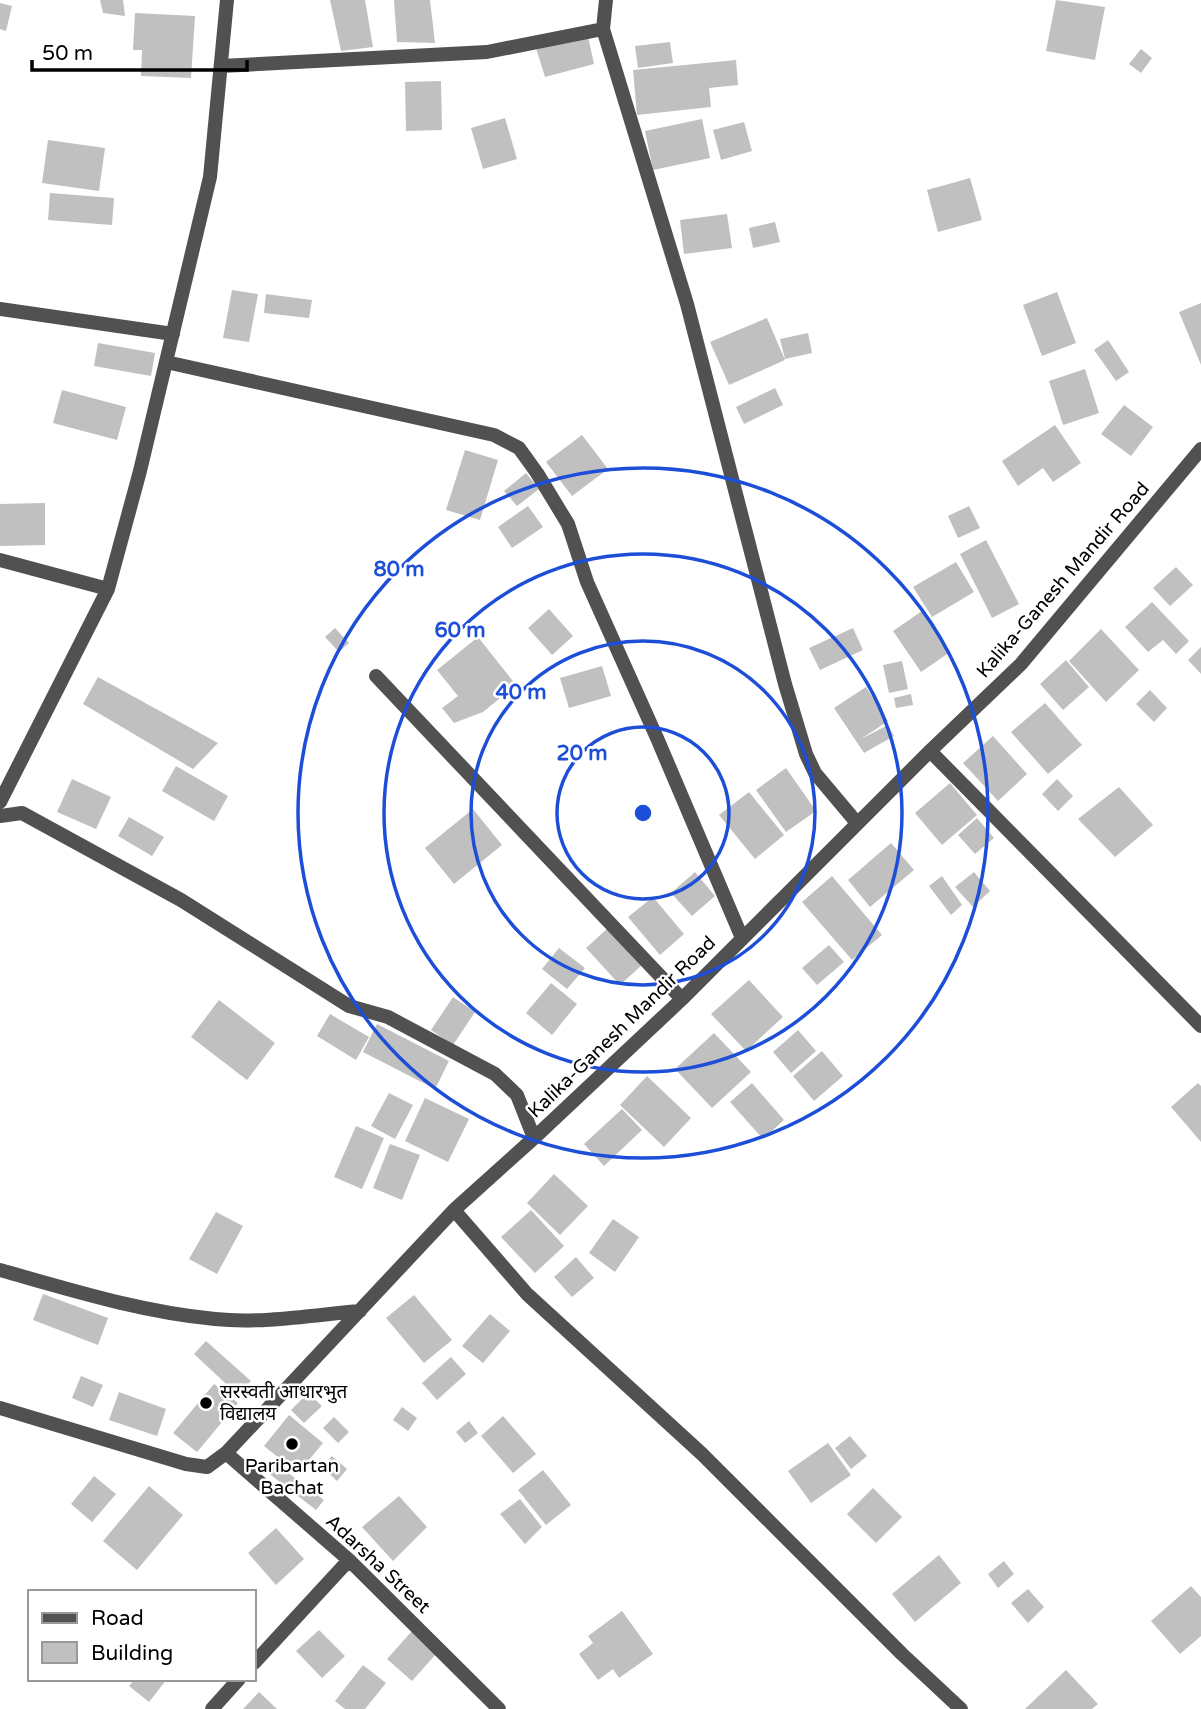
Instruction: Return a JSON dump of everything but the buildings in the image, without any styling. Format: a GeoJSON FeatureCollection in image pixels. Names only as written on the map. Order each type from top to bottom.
{"type":"FeatureCollection","features":[{"type":"Feature","properties":{"kind":"street"},"geometry":{"type":"LineString","coordinates":[[0,802],[108,589],[141,471],[210,177],[227,0]]}},
{"type":"Feature","properties":{"kind":"street"},"geometry":{"type":"LineString","coordinates":[[606,0],[603,29],[687,303],[785,684],[806,754],[815,773],[857,824]]}},
{"type":"Feature","properties":{"kind":"street"},"geometry":{"type":"LineString","coordinates":[[221,66],[487,52],[603,29]]}},
{"type":"Feature","properties":{"kind":"street"},"geometry":{"type":"LineString","coordinates":[[0,309],[173,334]]}},
{"type":"Feature","properties":{"kind":"street"},"geometry":{"type":"LineString","coordinates":[[166,362],[494,435],[519,449],[568,524],[587,582],[657,738],[741,938]]}},
{"type":"Feature","properties":{"kind":"street","name":"Kalika-Ganesh Mandir Road"},"geometry":{"type":"LineString","coordinates":[[0,1408],[186,1464],[207,1467],[226,1453],[454,1210],[682,999],[1021,664],[1201,449]]}},
{"type":"Feature","properties":{"kind":"street"},"geometry":{"type":"LineString","coordinates":[[0,560],[108,589]]}},
{"type":"Feature","properties":{"kind":"street"},"geometry":{"type":"LineString","coordinates":[[376,676],[682,999]]}},
{"type":"Feature","properties":{"kind":"street"},"geometry":{"type":"LineString","coordinates":[[930,751],[1201,1026]]}},
{"type":"Feature","properties":{"kind":"street"},"geometry":{"type":"LineString","coordinates":[[0,816],[22,813],[181,900],[349,1006],[388,1017],[495,1074],[517,1095],[534,1138]]}},
{"type":"Feature","properties":{"kind":"street"},"geometry":{"type":"LineString","coordinates":[[454,1210],[527,1294],[702,1454],[902,1654],[961,1709]]}},
{"type":"Feature","properties":{"kind":"street"},"geometry":{"type":"LineString","coordinates":[[0,1270],[137,1308],[217,1319],[278,1318],[360,1311]]}},
{"type":"Feature","properties":{"kind":"street","name":"Adarsha Street"},"geometry":{"type":"LineString","coordinates":[[226,1453],[349,1560],[499,1709]]}},
{"type":"Feature","properties":{"kind":"street"},"geometry":{"type":"LineString","coordinates":[[256,1661],[349,1560]]}},
{"type":"Feature","properties":{"kind":"street"},"geometry":{"type":"LineString","coordinates":[[212,1709],[237,1681]]}},
{"type":"Feature","properties":{"kind":"place","name":"सरस्वती आधारभुत विद्यालय"},"geometry":{"type":"Point","coordinates":[206,1403]}},
{"type":"Feature","properties":{"kind":"place","name":"Paribartan Bachat"},"geometry":{"type":"Point","coordinates":[292,1444]}}]}
